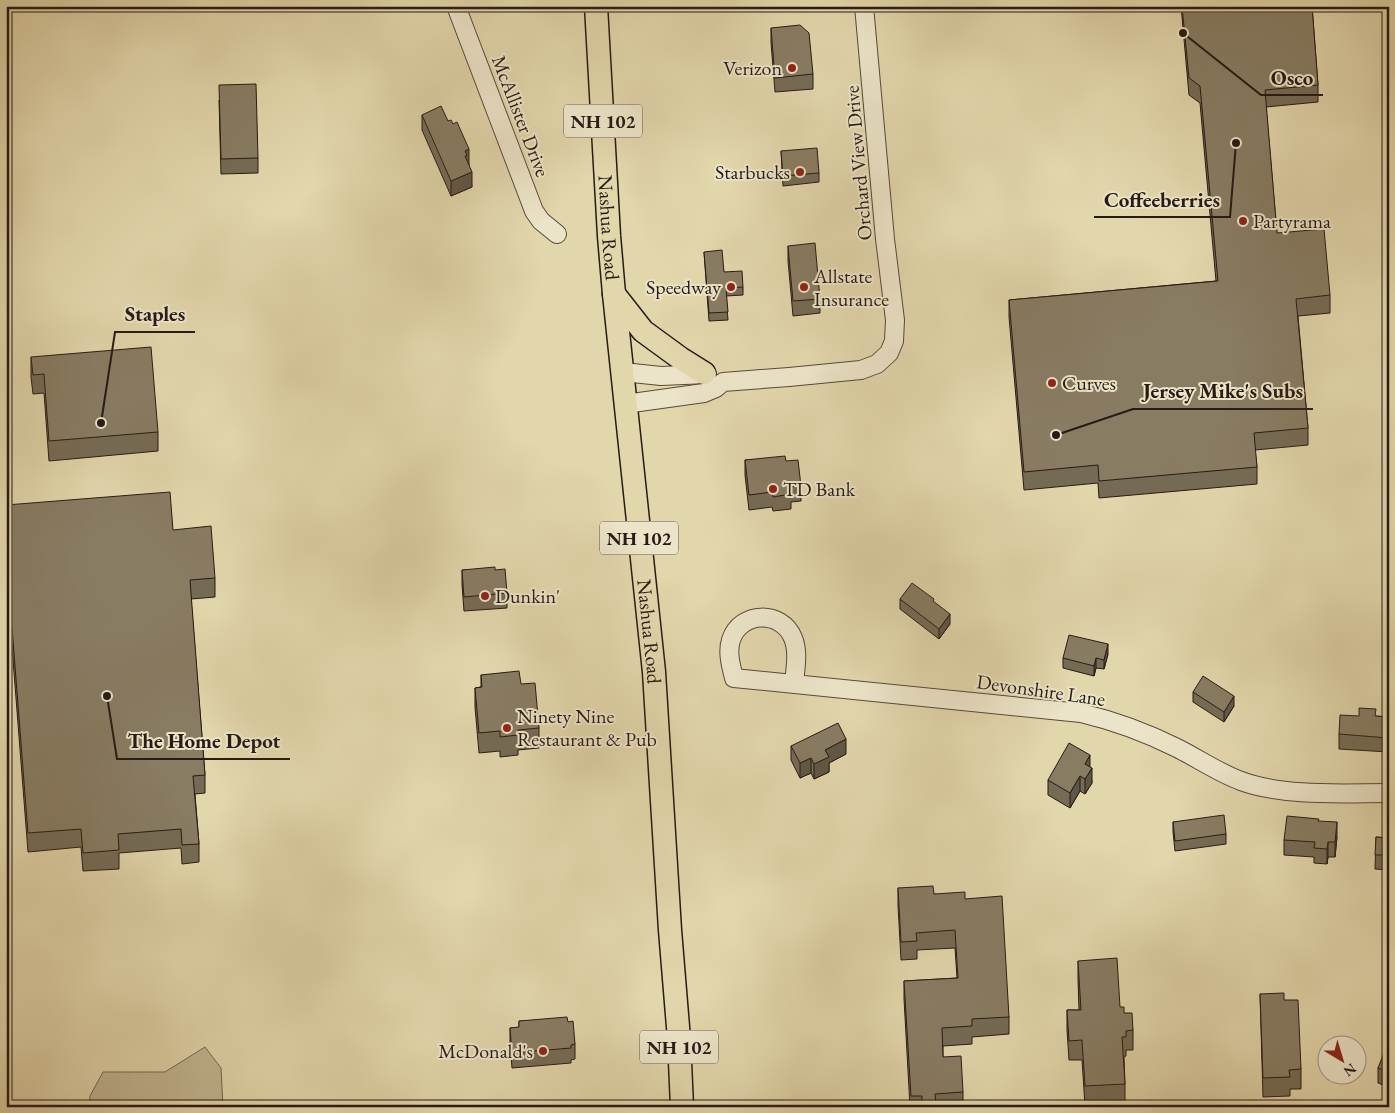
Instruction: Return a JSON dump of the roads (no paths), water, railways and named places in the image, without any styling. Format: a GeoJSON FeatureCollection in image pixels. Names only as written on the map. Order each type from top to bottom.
{"type":"FeatureCollection","features":[{"type":"Feature","properties":{"kind":"main road","name":"Nashua Road"},"geometry":{"type":"LineString","coordinates":[[596,6],[614,294],[654,672],[682,1107]]}},
{"type":"Feature","properties":{"kind":"main road"},"geometry":{"type":"LineString","coordinates":[[614,294],[643,331],[680,358],[713,377]]}},
{"type":"Feature","properties":{"kind":"street","name":"McAllister Drive"},"geometry":{"type":"LineString","coordinates":[[456,6],[534,211],[541,222],[557,234]]}},
{"type":"Feature","properties":{"kind":"street","name":"Orchard View Drive"},"geometry":{"type":"LineString","coordinates":[[623,372],[661,376],[789,377],[861,370],[877,364],[889,353],[894,341],[895,320],[885,239],[864,6]]}},
{"type":"Feature","properties":{"kind":"street","name":"Orchard View Drive"},"geometry":{"type":"LineString","coordinates":[[625,404],[704,393],[716,388],[713,377]]}},
{"type":"Feature","properties":{"kind":"street","name":"Devonshire Lane"},"geometry":{"type":"LineString","coordinates":[[794,684],[795,644],[790,631],[772,618],[758,617],[750,619],[738,627],[729,647],[734,678],[1081,713],[1118,723],[1150,735],[1242,782],[1300,792],[1389,793]]}},
{"type":"Feature","properties":{"kind":"place","name":"Osco"},"geometry":{"type":"Point","coordinates":[1183,33]}},
{"type":"Feature","properties":{"kind":"place","name":"Verizon"},"geometry":{"type":"Point","coordinates":[792,68]}},
{"type":"Feature","properties":{"kind":"place","name":"Coffeeberries"},"geometry":{"type":"Point","coordinates":[1236,143]}},
{"type":"Feature","properties":{"kind":"place","name":"Starbucks"},"geometry":{"type":"Point","coordinates":[800,172]}},
{"type":"Feature","properties":{"kind":"place","name":"Partyrama"},"geometry":{"type":"Point","coordinates":[1243,221]}},
{"type":"Feature","properties":{"kind":"place","name":"Speedway"},"geometry":{"type":"Point","coordinates":[731,287]}},
{"type":"Feature","properties":{"kind":"place","name":"Allstate Insurance"},"geometry":{"type":"Point","coordinates":[804,287]}},
{"type":"Feature","properties":{"kind":"place","name":"Curves"},"geometry":{"type":"Point","coordinates":[1052,383]}},
{"type":"Feature","properties":{"kind":"place","name":"Staples"},"geometry":{"type":"Point","coordinates":[101,423]}},
{"type":"Feature","properties":{"kind":"place","name":"Jersey Mike's Subs"},"geometry":{"type":"Point","coordinates":[1056,435]}},
{"type":"Feature","properties":{"kind":"place","name":"TD Bank"},"geometry":{"type":"Point","coordinates":[773,489]}},
{"type":"Feature","properties":{"kind":"place","name":"Dunkin'"},"geometry":{"type":"Point","coordinates":[485,596]}},
{"type":"Feature","properties":{"kind":"place","name":"The Home Depot"},"geometry":{"type":"Point","coordinates":[107,696]}},
{"type":"Feature","properties":{"kind":"place","name":"Ninety Nine Restaurant & Pub"},"geometry":{"type":"Point","coordinates":[507,728]}},
{"type":"Feature","properties":{"kind":"place","name":"McDonald's"},"geometry":{"type":"Point","coordinates":[543,1051]}}]}
